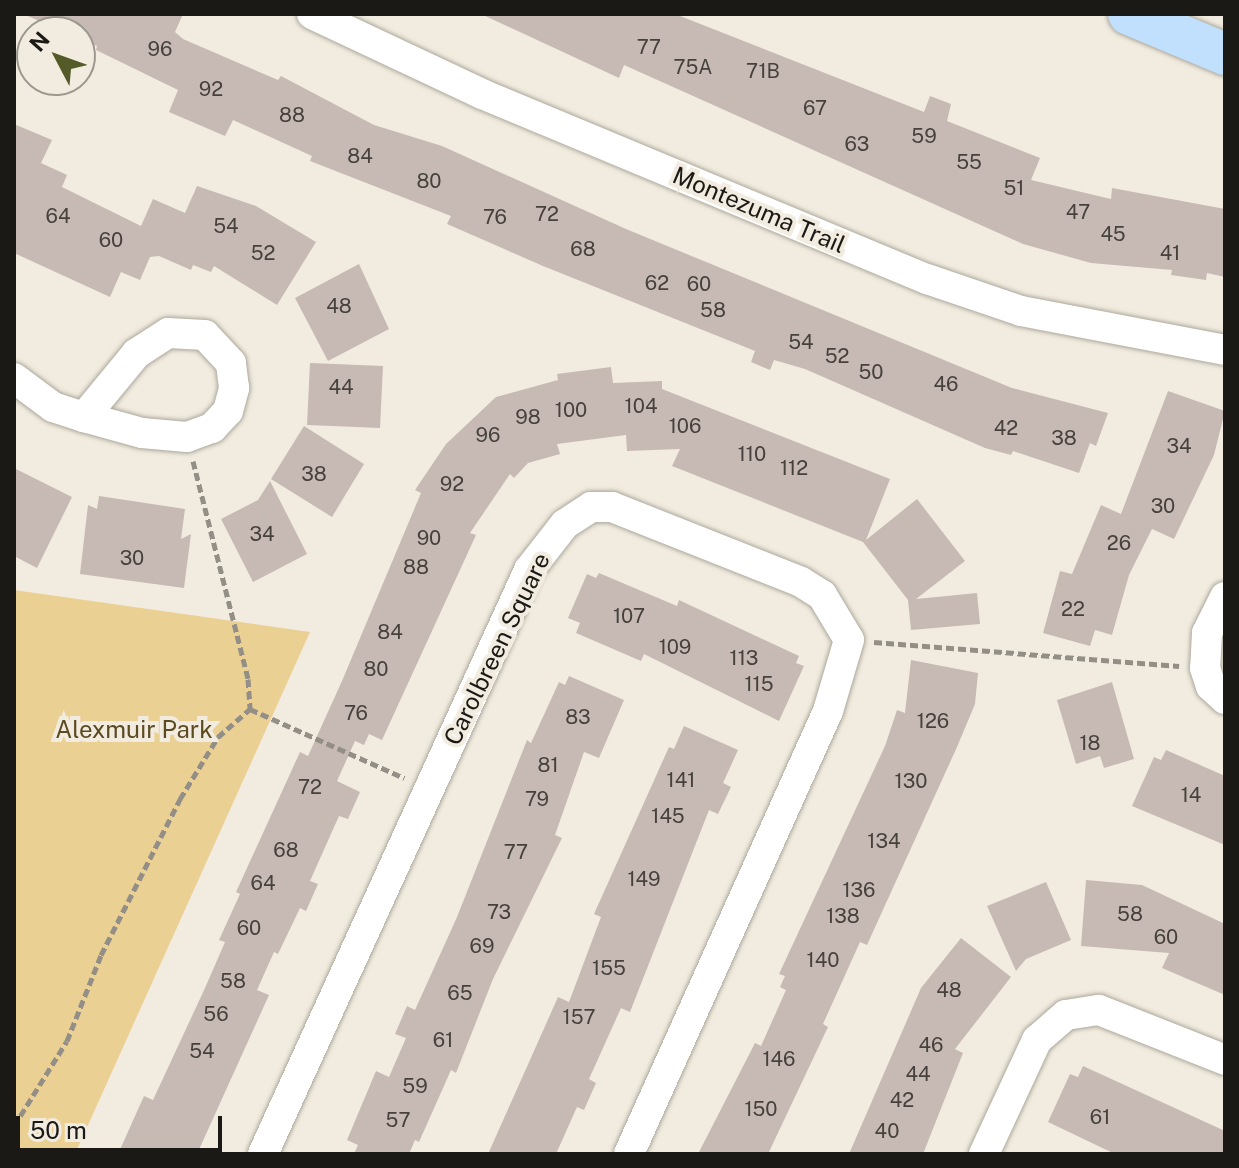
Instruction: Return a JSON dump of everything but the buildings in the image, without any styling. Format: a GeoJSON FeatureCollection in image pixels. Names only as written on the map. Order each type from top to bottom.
{"type":"FeatureCollection","features":[{"type":"Feature","properties":{"kind":"main road"},"geometry":{"type":"LineString","coordinates":[[1129,14],[1225,54]]}},
{"type":"Feature","properties":{"kind":"street","name":"Montezuma Trail"},"geometry":{"type":"LineString","coordinates":[[312,14],[482,94],[927,279],[1021,311],[1225,350]]}},
{"type":"Feature","properties":{"kind":"street"},"geometry":{"type":"LineString","coordinates":[[14,378],[53,407],[84,417],[142,433],[187,437],[212,428],[228,411],[234,388],[231,363],[205,335],[168,333],[136,354],[84,417]]}},
{"type":"Feature","properties":{"kind":"street","name":"Carolbreen Square"},"geometry":{"type":"LineString","coordinates":[[263,1154],[529,570],[565,524],[591,507],[612,507],[801,582],[822,595],[849,640]]}},
{"type":"Feature","properties":{"kind":"street"},"geometry":{"type":"LineString","coordinates":[[1225,597],[1207,633],[1205,668],[1211,686],[1225,699]]}},
{"type":"Feature","properties":{"kind":"street"},"geometry":{"type":"LineString","coordinates":[[629,1154],[828,711],[849,640]]}},
{"type":"Feature","properties":{"kind":"street"},"geometry":{"type":"LineString","coordinates":[[984,1154],[1037,1040],[1066,1015],[1099,1010],[1131,1019],[1225,1060]]}},
{"type":"Feature","properties":{"kind":"path"},"geometry":{"type":"LineString","coordinates":[[187,437],[248,679],[250,709]]}},
{"type":"Feature","properties":{"kind":"path"},"geometry":{"type":"LineString","coordinates":[[849,640],[1036,659],[1205,668]]}},
{"type":"Feature","properties":{"kind":"path"},"geometry":{"type":"LineString","coordinates":[[250,709],[431,790]]}},
{"type":"Feature","properties":{"kind":"path"},"geometry":{"type":"LineString","coordinates":[[14,1126],[67,1041],[101,955],[180,799],[218,737],[250,709]]}},
{"type":"Feature","properties":{"kind":"green space","name":"Alexmuir Park"},"geometry":{"type":"Polygon","coordinates":[[[14,590],[310,632],[75,1154],[14,1154],[14,590]]]}}]}
